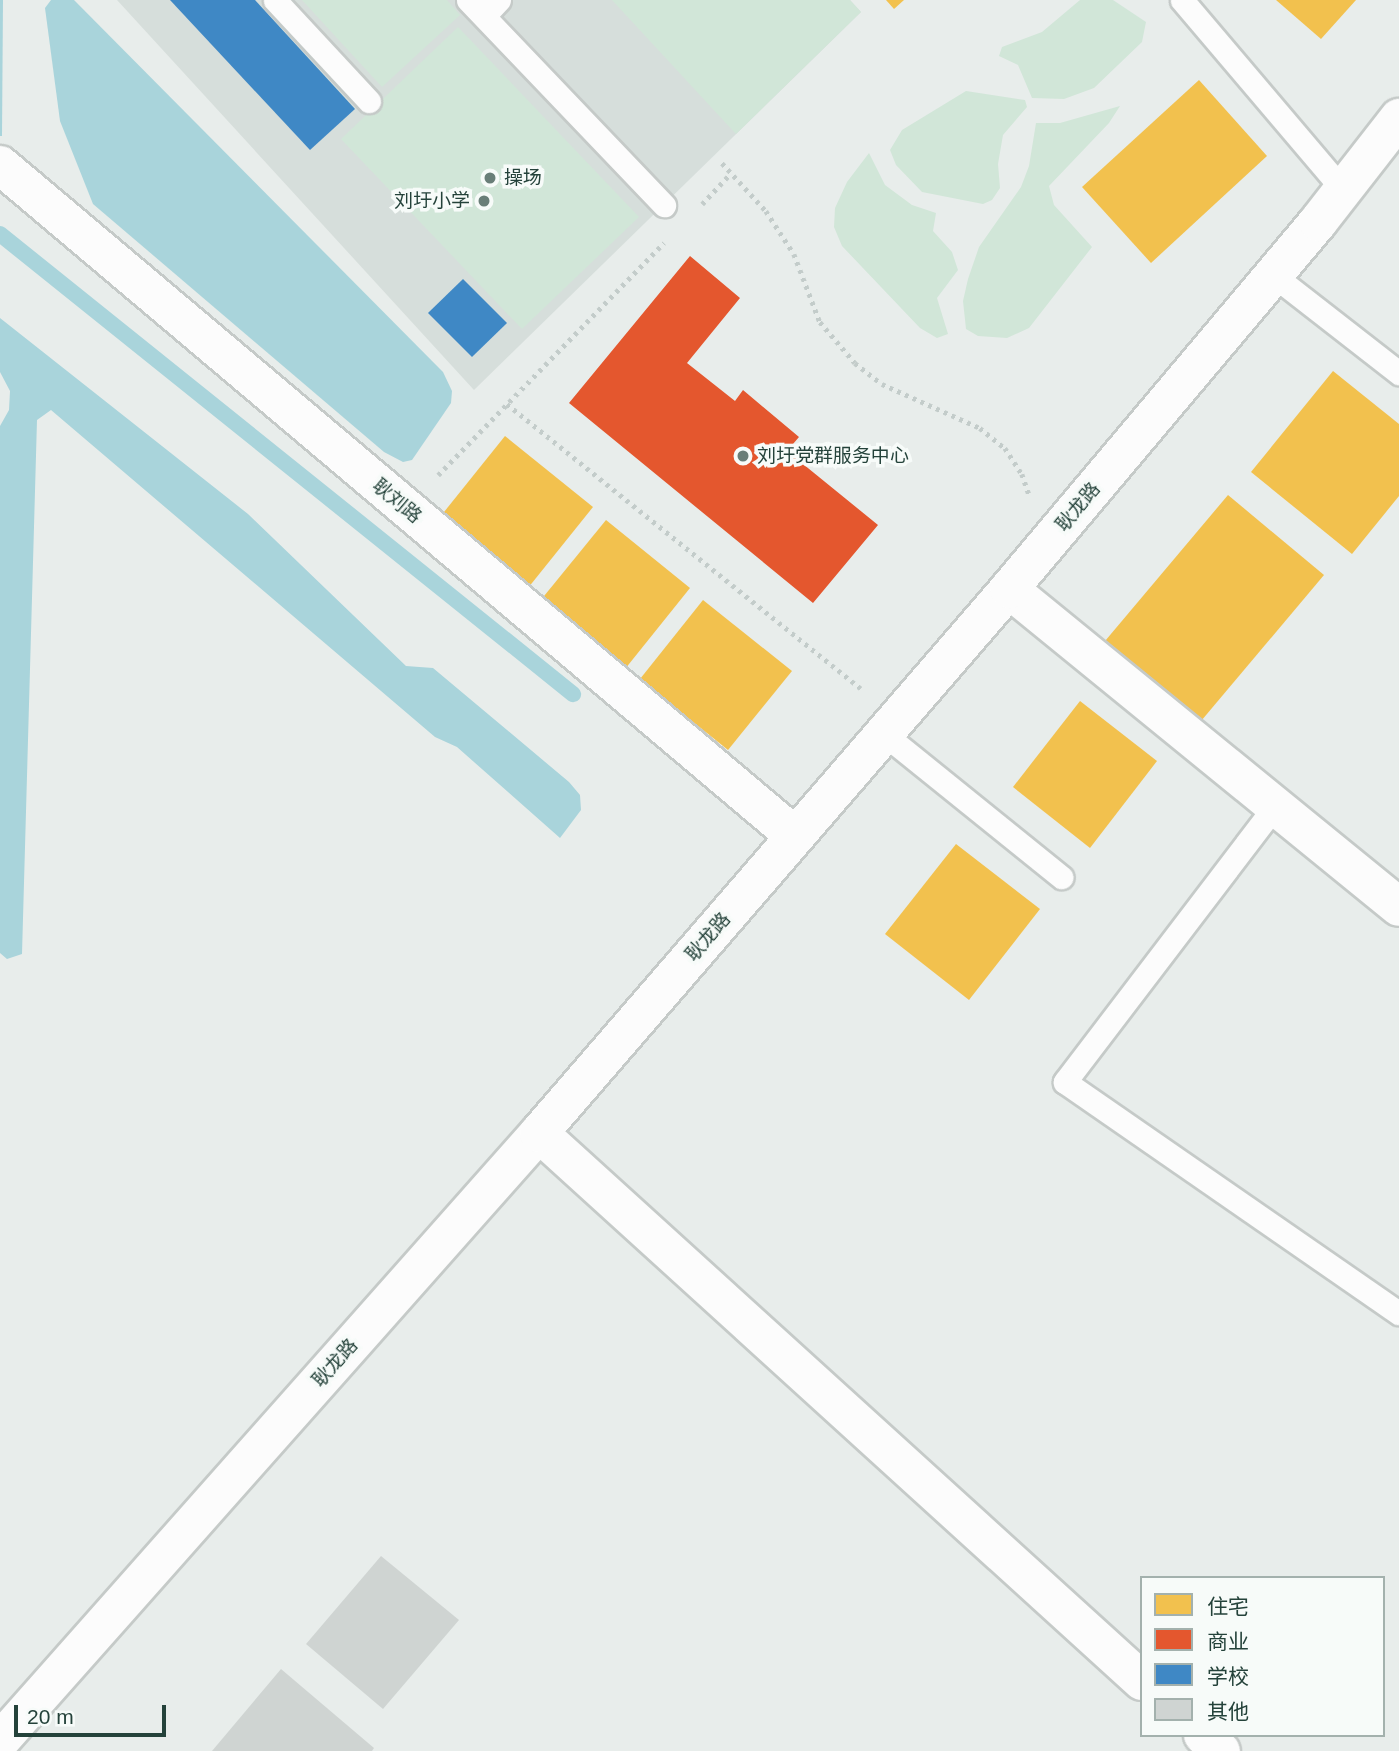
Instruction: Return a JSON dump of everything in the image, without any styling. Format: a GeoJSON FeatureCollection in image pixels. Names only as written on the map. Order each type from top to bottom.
{"type":"FeatureCollection","features":[{"type":"Feature","properties":{"kind":"street","name":"耿龙路"},"geometry":{"type":"LineString","coordinates":[[0,1741],[539,1133],[1009,589],[1273,275],[1399,118]]}},
{"type":"Feature","properties":{"kind":"street","name":"耿刘路"},"geometry":{"type":"LineString","coordinates":[[0,164],[795,836]]}},
{"type":"Feature","properties":{"kind":"street"},"geometry":{"type":"LineString","coordinates":[[1009,589],[1399,907]]}},
{"type":"Feature","properties":{"kind":"street"},"geometry":{"type":"LineString","coordinates":[[539,1133],[1140,1679]]}},
{"type":"Feature","properties":{"kind":"street"},"geometry":{"type":"LineString","coordinates":[[1205,1737],[1220,1751]]}},
{"type":"Feature","properties":{"kind":"lane"},"geometry":{"type":"LineString","coordinates":[[275,0],[369,101]]}},
{"type":"Feature","properties":{"kind":"lane"},"geometry":{"type":"LineString","coordinates":[[1182,0],[1343,190]]}},
{"type":"Feature","properties":{"kind":"lane"},"geometry":{"type":"LineString","coordinates":[[484,5],[664,205]]}},
{"type":"Feature","properties":{"kind":"lane"},"geometry":{"type":"LineString","coordinates":[[1273,275],[1399,373]]}},
{"type":"Feature","properties":{"kind":"lane"},"geometry":{"type":"LineString","coordinates":[[890,726],[1060,877]]}},
{"type":"Feature","properties":{"kind":"lane"},"geometry":{"type":"LineString","coordinates":[[1275,806],[1065,1082],[1399,1313]]}},
{"type":"Feature","properties":{"kind":"path"},"geometry":{"type":"LineString","coordinates":[[722,163],[773,222],[794,254],[820,322],[855,363],[882,384],[980,428],[1005,448],[1022,474],[1046,544]]}},
{"type":"Feature","properties":{"kind":"path"},"geometry":{"type":"LineString","coordinates":[[695,211],[731,173]]}},
{"type":"Feature","properties":{"kind":"path"},"geometry":{"type":"LineString","coordinates":[[406,508],[667,239]]}},
{"type":"Feature","properties":{"kind":"path"},"geometry":{"type":"LineString","coordinates":[[507,404],[890,726]]}},
{"type":"Feature","properties":{"kind":"shaded area","name":"刘圩小学"},"geometry":{"type":"Polygon","coordinates":[[[117,0],[850,0],[861,12],[474,390],[117,0]]]}},
{"type":"Feature","properties":{"kind":"green space"},"geometry":{"type":"Polygon","coordinates":[[[302,0],[447,0],[460,15],[382,87],[302,0]]]}},
{"type":"Feature","properties":{"kind":"green space"},"geometry":{"type":"Polygon","coordinates":[[[612,0],[850,0],[861,12],[736,134],[612,0]]]}},
{"type":"Feature","properties":{"kind":"green space"},"geometry":{"type":"Polygon","coordinates":[[[1080,0],[1113,0],[1146,22],[1142,42],[1094,88],[1064,99],[1032,98],[1018,65],[999,56],[1002,47],[1042,32],[1080,0]]]}},
{"type":"Feature","properties":{"kind":"green space","name":"操场"},"geometry":{"type":"Polygon","coordinates":[[[458,27],[639,217],[522,329],[341,139],[458,27]]]}},
{"type":"Feature","properties":{"kind":"green space"},"geometry":{"type":"Polygon","coordinates":[[[966,91],[1025,100],[1027,107],[1003,135],[998,164],[1000,188],[992,200],[983,204],[922,192],[896,165],[890,150],[902,130],[966,91]]]}},
{"type":"Feature","properties":{"kind":"green space"},"geometry":{"type":"Polygon","coordinates":[[[1120,106],[1109,123],[1049,186],[1054,205],[1092,247],[1029,328],[1007,338],[978,336],[966,329],[963,301],[968,279],[979,247],[1021,187],[1029,166],[1036,123],[1060,123],[1120,106]]]}},
{"type":"Feature","properties":{"kind":"green space"},"geometry":{"type":"Polygon","coordinates":[[[869,153],[885,185],[912,205],[936,213],[933,231],[952,252],[958,270],[937,298],[948,334],[937,338],[920,328],[842,246],[834,227],[835,208],[847,182],[869,153]]]}},
{"type":"Feature","properties":{"kind":"water"},"geometry":{"type":"Polygon","coordinates":[[[0,0],[3,0],[2,136],[0,136],[0,0]]]}},
{"type":"Feature","properties":{"kind":"water"},"geometry":{"type":"Polygon","coordinates":[[[51,0],[74,0],[443,372],[452,391],[451,403],[412,460],[403,462],[384,452],[93,204],[60,121],[45,8],[51,0]]]}},
{"type":"Feature","properties":{"kind":"water"},"geometry":{"type":"Polygon","coordinates":[[[0,318],[248,514],[406,666],[433,668],[569,782],[580,795],[581,810],[560,838],[457,747],[435,737],[51,410],[37,420],[22,954],[7,959],[0,953],[0,426],[9,410],[10,391],[0,372],[0,318]]]}},
{"type":"Feature","properties":{"kind":"building: 住宅"},"geometry":{"type":"Polygon","coordinates":[[[886,0],[904,0],[894,9],[886,0]]]}},
{"type":"Feature","properties":{"kind":"building: 住宅"},"geometry":{"type":"Polygon","coordinates":[[[1276,0],[1356,0],[1321,39],[1276,0]]]}},
{"type":"Feature","properties":{"kind":"building: 住宅"},"geometry":{"type":"Polygon","coordinates":[[[1199,80],[1267,156],[1151,263],[1082,187],[1199,80]]]}},
{"type":"Feature","properties":{"kind":"building: 住宅"},"geometry":{"type":"Polygon","coordinates":[[[1333,371],[1399,424],[1399,496],[1352,554],[1251,472],[1333,371]]]}},
{"type":"Feature","properties":{"kind":"building: 住宅"},"geometry":{"type":"Polygon","coordinates":[[[505,436],[593,507],[528,588],[440,517],[505,436]]]}},
{"type":"Feature","properties":{"kind":"building: 住宅"},"geometry":{"type":"Polygon","coordinates":[[[1228,495],[1324,575],[1196,727],[1100,647],[1228,495]]]}},
{"type":"Feature","properties":{"kind":"building: 住宅"},"geometry":{"type":"Polygon","coordinates":[[[606,520],[690,588],[625,669],[540,601],[606,520]]]}},
{"type":"Feature","properties":{"kind":"building: 住宅"},"geometry":{"type":"Polygon","coordinates":[[[703,600],[792,671],[728,750],[640,679],[703,600]]]}},
{"type":"Feature","properties":{"kind":"building: 住宅"},"geometry":{"type":"Polygon","coordinates":[[[1080,701],[1157,761],[1090,848],[1013,787],[1080,701]]]}},
{"type":"Feature","properties":{"kind":"building: 住宅"},"geometry":{"type":"Polygon","coordinates":[[[956,844],[1040,909],[969,1000],[885,934],[956,844]]]}},
{"type":"Feature","properties":{"kind":"building: 商业"},"geometry":{"type":"Polygon","coordinates":[[[690,256],[740,298],[687,363],[735,401],[743,390],[799,437],[787,451],[878,525],[813,603],[569,403],[690,256]]]}},
{"type":"Feature","properties":{"kind":"building: 学校"},"geometry":{"type":"Polygon","coordinates":[[[170,0],[255,0],[355,109],[310,150],[170,0]]]}},
{"type":"Feature","properties":{"kind":"building: 学校"},"geometry":{"type":"Polygon","coordinates":[[[463,279],[507,323],[472,357],[428,313],[463,279]]]}},
{"type":"Feature","properties":{"kind":"building: 其他"},"geometry":{"type":"Polygon","coordinates":[[[381,1556],[459,1620],[383,1709],[306,1644],[381,1556]]]}},
{"type":"Feature","properties":{"kind":"building: 其他"},"geometry":{"type":"Polygon","coordinates":[[[281,1669],[374,1748],[372,1751],[212,1751],[281,1669]]]}},
{"type":"Feature","properties":{"kind":"waterway"},"geometry":{"type":"LineString","coordinates":[[0,234],[573,694]]}},
{"type":"Feature","properties":{"kind":"place","name":"操场"},"geometry":{"type":"Point","coordinates":[490,178]}},
{"type":"Feature","properties":{"kind":"place","name":"刘圩小学"},"geometry":{"type":"Point","coordinates":[484,201]}},
{"type":"Feature","properties":{"kind":"place","name":"刘圩党群服务中心"},"geometry":{"type":"Point","coordinates":[743,456]}}]}
